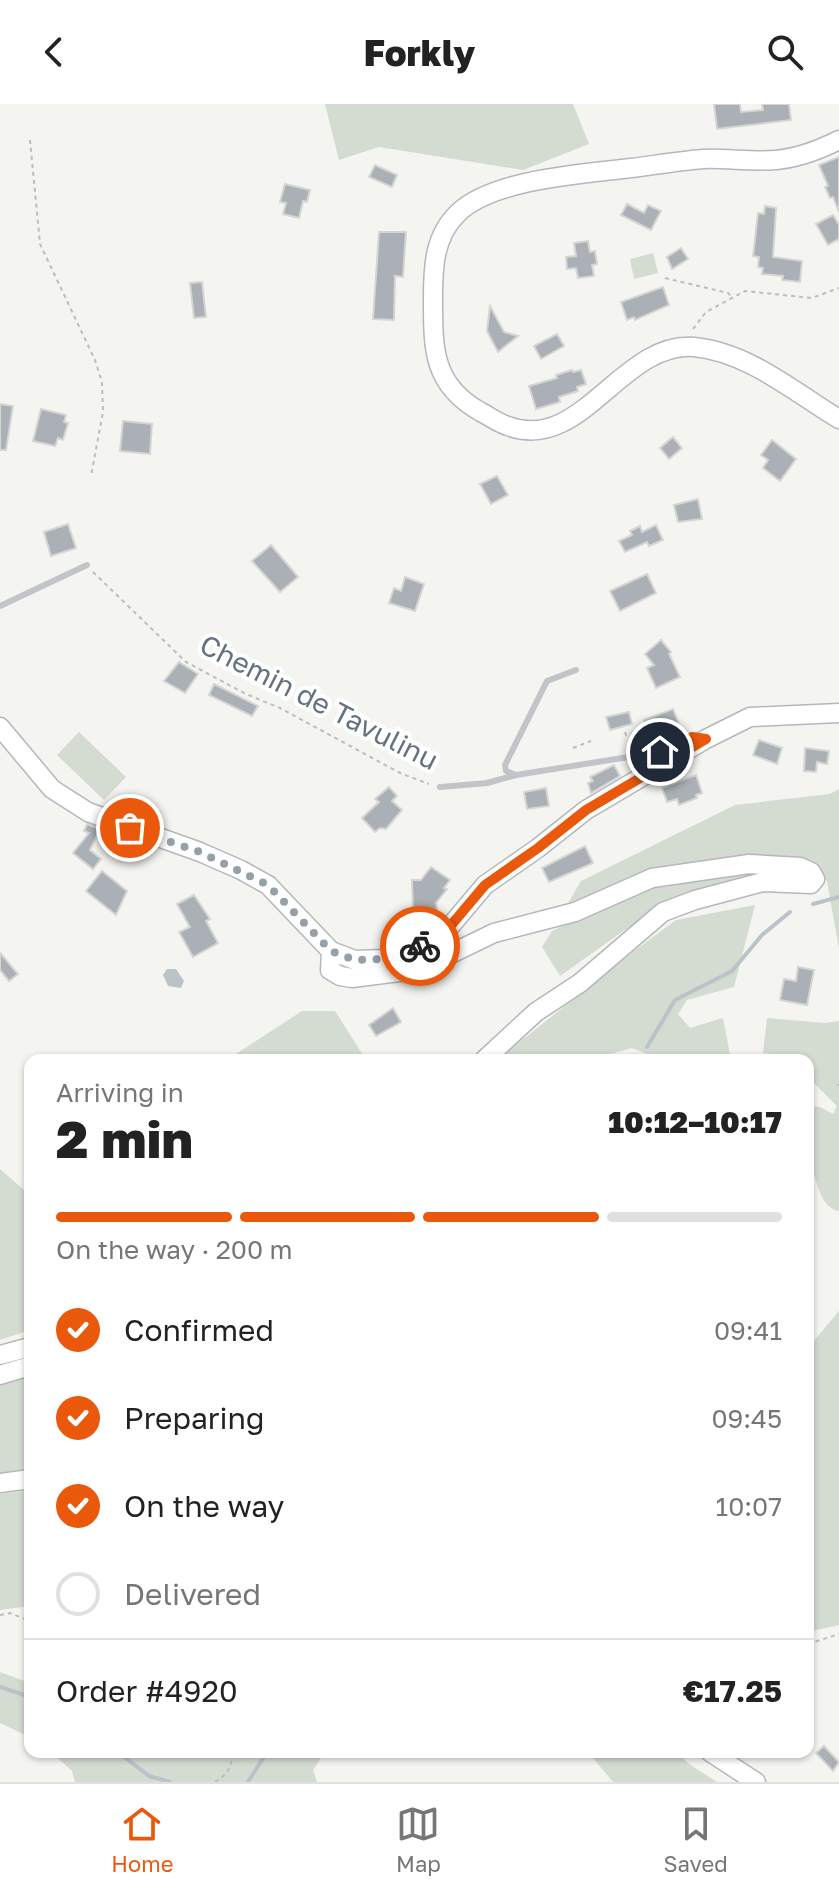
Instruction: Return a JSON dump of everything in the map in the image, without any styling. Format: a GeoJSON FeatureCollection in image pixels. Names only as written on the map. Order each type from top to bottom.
{"type":"FeatureCollection","features":[{"type":"Feature","properties":{"kind":"street"},"geometry":{"type":"LineString","coordinates":[[839,140],[815,151],[777,160],[703,159],[538,181],[485,195],[467,205],[451,220],[439,243],[433,266],[435,357],[446,383],[464,402],[509,427],[535,430],[575,417],[640,363],[661,350],[684,347],[736,356],[839,419]]}},
{"type":"Feature","properties":{"kind":"street"},"geometry":{"type":"LineString","coordinates":[[0,727],[52,789],[88,812],[200,852],[268,885],[331,951],[355,960],[384,959],[433,941],[447,930],[485,885],[586,810],[706,739],[750,717],[839,713]]}},
{"type":"Feature","properties":{"kind":"street"},"geometry":{"type":"LineString","coordinates":[[331,951],[330,970],[340,976],[352,978],[407,971],[432,963],[494,933],[575,912],[652,878],[749,864],[800,867],[811,872],[815,879],[805,885],[763,882],[663,912],[580,983],[536,1012],[490,1054]]}},
{"type":"Feature","properties":{"kind":"street"},"geometry":{"type":"LineString","coordinates":[[0,1355],[24,1349]]}},
{"type":"Feature","properties":{"kind":"street"},"geometry":{"type":"LineString","coordinates":[[0,1375],[24,1368]]}},
{"type":"Feature","properties":{"kind":"street"},"geometry":{"type":"LineString","coordinates":[[0,1483],[24,1480]]}},
{"type":"Feature","properties":{"kind":"street"},"geometry":{"type":"LineString","coordinates":[[719,1758],[756,1782]]}},
{"type":"Feature","properties":{"kind":"lane"},"geometry":{"type":"LineString","coordinates":[[0,606],[87,565]]}},
{"type":"Feature","properties":{"kind":"lane"},"geometry":{"type":"LineString","coordinates":[[516,775],[506,771],[505,765],[547,681],[576,670]]}},
{"type":"Feature","properties":{"kind":"lane","name":"Chemin de Tavulinu"},"geometry":{"type":"LineString","coordinates":[[440,787],[487,783],[516,775],[660,752],[692,737],[706,739]]}},
{"type":"Feature","properties":{"kind":"path"},"geometry":{"type":"LineString","coordinates":[[30,140],[40,244],[95,360],[102,382],[103,412],[91,476]]}},
{"type":"Feature","properties":{"kind":"path"},"geometry":{"type":"LineString","coordinates":[[665,278],[728,293],[733,298]]}},
{"type":"Feature","properties":{"kind":"path"},"geometry":{"type":"LineString","coordinates":[[684,347],[685,340],[706,312],[745,291],[812,298],[839,288]]}},
{"type":"Feature","properties":{"kind":"path","name":"Chemin de Tavulinu"},"geometry":{"type":"LineString","coordinates":[[87,565],[186,662],[280,708],[400,773],[440,787]]}},
{"type":"Feature","properties":{"kind":"path"},"geometry":{"type":"LineString","coordinates":[[625,732],[626,735],[636,733],[642,754]]}},
{"type":"Feature","properties":{"kind":"path"},"geometry":{"type":"LineString","coordinates":[[573,748],[591,741]]}},
{"type":"Feature","properties":{"kind":"path"},"geometry":{"type":"LineString","coordinates":[[0,1615],[10,1613],[24,1619]]}},
{"type":"Feature","properties":{"kind":"path"},"geometry":{"type":"LineString","coordinates":[[814,1642],[839,1634]]}},
{"type":"Feature","properties":{"kind":"path"},"geometry":{"type":"LineString","coordinates":[[215,1782],[225,1776],[231,1758]]}},
{"type":"Feature","properties":{"kind":"shaded area"},"geometry":{"type":"Polygon","coordinates":[[[325,104],[573,104],[589,144],[523,170],[379,147],[339,160],[325,104]]]}},
{"type":"Feature","properties":{"kind":"shaded area"},"geometry":{"type":"Polygon","coordinates":[[[653,253],[658,273],[634,279],[630,259],[653,253]]]}},
{"type":"Feature","properties":{"kind":"shaded area"},"geometry":{"type":"Polygon","coordinates":[[[79,732],[126,777],[104,800],[57,755],[79,732]]]}},
{"type":"Feature","properties":{"kind":"shaded area"},"geometry":{"type":"Polygon","coordinates":[[[839,789],[839,949],[827,881],[816,870],[730,858],[634,875],[567,905],[581,881],[735,805],[830,794],[839,789]]]}},
{"type":"Feature","properties":{"kind":"shaded area"},"geometry":{"type":"Polygon","coordinates":[[[760,870],[760,876],[675,900],[632,925],[560,976],[542,947],[552,931],[638,889],[760,870]]]}},
{"type":"Feature","properties":{"kind":"shaded area"},"geometry":{"type":"Polygon","coordinates":[[[755,905],[734,987],[687,1000],[678,1014],[690,1028],[723,1018],[730,1054],[648,1054],[632,1048],[610,1054],[505,1054],[634,951],[676,920],[755,905]]]}},
{"type":"Feature","properties":{"kind":"shaded area"},"geometry":{"type":"Polygon","coordinates":[[[167,969],[176,969],[184,981],[181,988],[168,986],[163,975],[167,969]]]}},
{"type":"Feature","properties":{"kind":"shaded area"},"geometry":{"type":"Polygon","coordinates":[[[302,1011],[335,1011],[362,1054],[236,1054],[302,1011]]]}},
{"type":"Feature","properties":{"kind":"shaded area"},"geometry":{"type":"Polygon","coordinates":[[[767,1018],[825,1023],[839,1021],[839,1211],[829,1206],[822,1196],[814,1171],[814,1106],[833,1114],[837,1106],[814,1083],[814,1054],[763,1053],[767,1018]]]}},
{"type":"Feature","properties":{"kind":"shaded area"},"geometry":{"type":"Polygon","coordinates":[[[0,1169],[24,1190],[24,1332],[0,1340],[0,1169]]]}},
{"type":"Feature","properties":{"kind":"shaded area"},"geometry":{"type":"Polygon","coordinates":[[[839,1311],[839,1625],[814,1631],[814,1341],[839,1311]]]}},
{"type":"Feature","properties":{"kind":"shaded area"},"geometry":{"type":"Polygon","coordinates":[[[24,1375],[24,1472],[0,1474],[0,1382],[24,1375]]]}},
{"type":"Feature","properties":{"kind":"shaded area"},"geometry":{"type":"Polygon","coordinates":[[[24,1491],[24,1607],[0,1610],[0,1494],[24,1491]]]}},
{"type":"Feature","properties":{"kind":"shaded area"},"geometry":{"type":"Polygon","coordinates":[[[0,1672],[24,1681],[24,1734],[0,1723],[0,1672]]]}},
{"type":"Feature","properties":{"kind":"shaded area"},"geometry":{"type":"Polygon","coordinates":[[[58,1758],[321,1758],[313,1770],[317,1782],[75,1782],[72,1771],[58,1758]]]}},
{"type":"Feature","properties":{"kind":"shaded area"},"geometry":{"type":"Polygon","coordinates":[[[593,1758],[683,1758],[717,1782],[613,1782],[593,1758]]]}},
{"type":"Feature","properties":{"kind":"building"},"geometry":{"type":"Polygon","coordinates":[[[714,104],[740,104],[741,112],[763,110],[762,104],[789,104],[791,120],[717,129],[714,104]]]}},
{"type":"Feature","properties":{"kind":"building"},"geometry":{"type":"Polygon","coordinates":[[[839,157],[839,212],[825,187],[828,186],[819,165],[839,157]]]}},
{"type":"Feature","properties":{"kind":"building"},"geometry":{"type":"Polygon","coordinates":[[[375,165],[397,175],[392,187],[369,177],[375,165]]]}},
{"type":"Feature","properties":{"kind":"building"},"geometry":{"type":"Polygon","coordinates":[[[285,184],[310,190],[307,202],[303,201],[299,218],[283,214],[286,203],[280,202],[285,184]]]}},
{"type":"Feature","properties":{"kind":"building"},"geometry":{"type":"Polygon","coordinates":[[[627,204],[644,213],[648,205],[661,211],[651,230],[621,215],[627,204]]]}},
{"type":"Feature","properties":{"kind":"building"},"geometry":{"type":"Polygon","coordinates":[[[765,206],[776,208],[773,257],[802,261],[800,282],[762,274],[763,268],[758,267],[759,257],[753,256],[758,213],[764,214],[765,206]]]}},
{"type":"Feature","properties":{"kind":"building"},"geometry":{"type":"Polygon","coordinates":[[[833,215],[839,225],[839,239],[828,245],[816,224],[833,215]]]}},
{"type":"Feature","properties":{"kind":"building"},"geometry":{"type":"Polygon","coordinates":[[[379,232],[406,232],[403,277],[395,276],[394,320],[373,319],[379,232]]]}},
{"type":"Feature","properties":{"kind":"building"},"geometry":{"type":"Polygon","coordinates":[[[588,241],[590,252],[595,251],[597,264],[592,265],[594,276],[578,278],[576,268],[567,269],[566,257],[576,256],[574,243],[588,241]]]}},
{"type":"Feature","properties":{"kind":"building"},"geometry":{"type":"Polygon","coordinates":[[[681,248],[688,259],[672,269],[667,257],[681,248]]]}},
{"type":"Feature","properties":{"kind":"building"},"geometry":{"type":"Polygon","coordinates":[[[202,282],[206,317],[194,318],[190,283],[202,282]]]}},
{"type":"Feature","properties":{"kind":"building"},"geometry":{"type":"Polygon","coordinates":[[[663,287],[669,305],[635,320],[634,317],[627,320],[621,302],[663,287]]]}},
{"type":"Feature","properties":{"kind":"building"},"geometry":{"type":"Polygon","coordinates":[[[490,306],[504,332],[518,336],[498,352],[487,331],[490,306]]]}},
{"type":"Feature","properties":{"kind":"building"},"geometry":{"type":"Polygon","coordinates":[[[557,334],[564,346],[541,359],[534,346],[557,334]]]}},
{"type":"Feature","properties":{"kind":"building"},"geometry":{"type":"Polygon","coordinates":[[[572,370],[581,370],[586,384],[577,387],[578,391],[559,397],[560,402],[536,409],[529,386],[572,370]]]}},
{"type":"Feature","properties":{"kind":"building"},"geometry":{"type":"Polygon","coordinates":[[[0,404],[13,406],[6,450],[0,450],[0,404]]]}},
{"type":"Feature","properties":{"kind":"building"},"geometry":{"type":"Polygon","coordinates":[[[41,409],[66,415],[64,422],[68,423],[63,440],[58,438],[55,446],[33,441],[41,409]]]}},
{"type":"Feature","properties":{"kind":"building"},"geometry":{"type":"Polygon","coordinates":[[[123,421],[152,424],[150,454],[120,451],[123,421]]]}},
{"type":"Feature","properties":{"kind":"building"},"geometry":{"type":"Polygon","coordinates":[[[673,437],[682,448],[669,459],[660,448],[673,437]]]}},
{"type":"Feature","properties":{"kind":"building"},"geometry":{"type":"Polygon","coordinates":[[[772,440],[796,459],[780,481],[763,468],[768,460],[761,455],[772,440]]]}},
{"type":"Feature","properties":{"kind":"building"},"geometry":{"type":"Polygon","coordinates":[[[497,476],[508,495],[491,504],[480,484],[497,476]]]}},
{"type":"Feature","properties":{"kind":"building"},"geometry":{"type":"Polygon","coordinates":[[[698,499],[702,519],[678,522],[674,505],[698,499]]]}},
{"type":"Feature","properties":{"kind":"building"},"geometry":{"type":"Polygon","coordinates":[[[68,524],[76,548],[51,556],[44,532],[68,524]]]}},
{"type":"Feature","properties":{"kind":"building"},"geometry":{"type":"Polygon","coordinates":[[[656,525],[663,540],[649,546],[647,542],[625,552],[619,541],[632,535],[630,531],[640,526],[642,532],[656,525]]]}},
{"type":"Feature","properties":{"kind":"building"},"geometry":{"type":"Polygon","coordinates":[[[271,545],[298,577],[280,592],[252,561],[271,545]]]}},
{"type":"Feature","properties":{"kind":"building"},"geometry":{"type":"Polygon","coordinates":[[[647,574],[656,593],[620,611],[610,591],[647,574]]]}},
{"type":"Feature","properties":{"kind":"building"},"geometry":{"type":"Polygon","coordinates":[[[405,577],[424,584],[415,611],[389,603],[394,588],[401,591],[405,577]]]}},
{"type":"Feature","properties":{"kind":"building"},"geometry":{"type":"Polygon","coordinates":[[[661,640],[671,652],[669,654],[680,677],[656,688],[647,668],[654,665],[645,654],[661,640]]]}},
{"type":"Feature","properties":{"kind":"building"},"geometry":{"type":"Polygon","coordinates":[[[179,662],[198,674],[185,693],[164,681],[179,662]]]}},
{"type":"Feature","properties":{"kind":"building"},"geometry":{"type":"Polygon","coordinates":[[[214,684],[258,706],[252,716],[209,695],[214,684]]]}},
{"type":"Feature","properties":{"kind":"building"},"geometry":{"type":"Polygon","coordinates":[[[673,709],[681,729],[651,740],[644,720],[673,709]]]}},
{"type":"Feature","properties":{"kind":"building"},"geometry":{"type":"Polygon","coordinates":[[[629,712],[632,724],[610,730],[606,717],[629,712]]]}},
{"type":"Feature","properties":{"kind":"building"},"geometry":{"type":"Polygon","coordinates":[[[759,740],[782,748],[777,764],[753,755],[759,740]]]}},
{"type":"Feature","properties":{"kind":"building"},"geometry":{"type":"Polygon","coordinates":[[[805,748],[829,751],[827,764],[817,762],[816,772],[804,771],[805,748]]]}},
{"type":"Feature","properties":{"kind":"building"},"geometry":{"type":"Polygon","coordinates":[[[614,765],[620,776],[591,793],[588,783],[593,781],[590,777],[614,765]]]}},
{"type":"Feature","properties":{"kind":"building"},"geometry":{"type":"Polygon","coordinates":[[[696,775],[702,793],[696,795],[697,798],[679,805],[677,799],[667,802],[662,788],[696,775]]]}},
{"type":"Feature","properties":{"kind":"building"},"geometry":{"type":"Polygon","coordinates":[[[389,787],[397,796],[392,801],[402,810],[386,829],[380,828],[375,832],[362,818],[379,802],[375,799],[389,787]]]}},
{"type":"Feature","properties":{"kind":"building"},"geometry":{"type":"Polygon","coordinates":[[[546,788],[549,806],[527,809],[524,792],[546,788]]]}},
{"type":"Feature","properties":{"kind":"building"},"geometry":{"type":"Polygon","coordinates":[[[87,824],[100,829],[90,850],[101,859],[93,869],[73,853],[89,833],[84,831],[87,824]]]}},
{"type":"Feature","properties":{"kind":"building"},"geometry":{"type":"Polygon","coordinates":[[[585,846],[593,863],[549,882],[542,868],[585,846]]]}},
{"type":"Feature","properties":{"kind":"building"},"geometry":{"type":"Polygon","coordinates":[[[431,867],[450,880],[444,888],[447,889],[436,903],[437,909],[413,911],[412,880],[421,880],[431,867]]]}},
{"type":"Feature","properties":{"kind":"building"},"geometry":{"type":"Polygon","coordinates":[[[102,871],[127,891],[116,915],[86,891],[102,871]]]}},
{"type":"Feature","properties":{"kind":"building"},"geometry":{"type":"Polygon","coordinates":[[[194,895],[210,919],[206,921],[218,943],[193,957],[179,932],[190,927],[177,904],[194,895]]]}},
{"type":"Feature","properties":{"kind":"building"},"geometry":{"type":"Polygon","coordinates":[[[0,953],[18,974],[9,981],[0,970],[0,953]]]}},
{"type":"Feature","properties":{"kind":"building"},"geometry":{"type":"Polygon","coordinates":[[[798,967],[814,970],[807,1005],[780,1000],[784,979],[796,981],[798,967]]]}},
{"type":"Feature","properties":{"kind":"building"},"geometry":{"type":"Polygon","coordinates":[[[393,1008],[401,1022],[376,1036],[369,1025],[393,1008]]]}},
{"type":"Feature","properties":{"kind":"building"},"geometry":{"type":"Polygon","coordinates":[[[824,1746],[839,1762],[833,1771],[816,1753],[824,1746]]]}},
{"type":"Feature","properties":{"kind":"waterway"},"geometry":{"type":"LineString","coordinates":[[813,904],[839,897]]}},
{"type":"Feature","properties":{"kind":"waterway"},"geometry":{"type":"LineString","coordinates":[[647,1047],[675,1000],[732,971],[762,935],[790,912]]}},
{"type":"Feature","properties":{"kind":"waterway"},"geometry":{"type":"LineString","coordinates":[[0,1687],[24,1695]]}},
{"type":"Feature","properties":{"kind":"waterway"},"geometry":{"type":"LineString","coordinates":[[126,1758],[149,1776],[170,1782]]}},
{"type":"Feature","properties":{"kind":"waterway"},"geometry":{"type":"LineString","coordinates":[[248,1782],[263,1758]]}},
{"type":"Feature","properties":{"kind":"way so far"},"geometry":{"type":"LineString","coordinates":[[130,828],[200,852],[268,885],[331,951],[355,960],[384,959],[420,946]]}},
{"type":"Feature","properties":{"kind":"route"},"geometry":{"type":"LineString","coordinates":[[420,946],[447,930],[485,885],[586,810],[706,739],[692,737],[660,752]]}}]}
